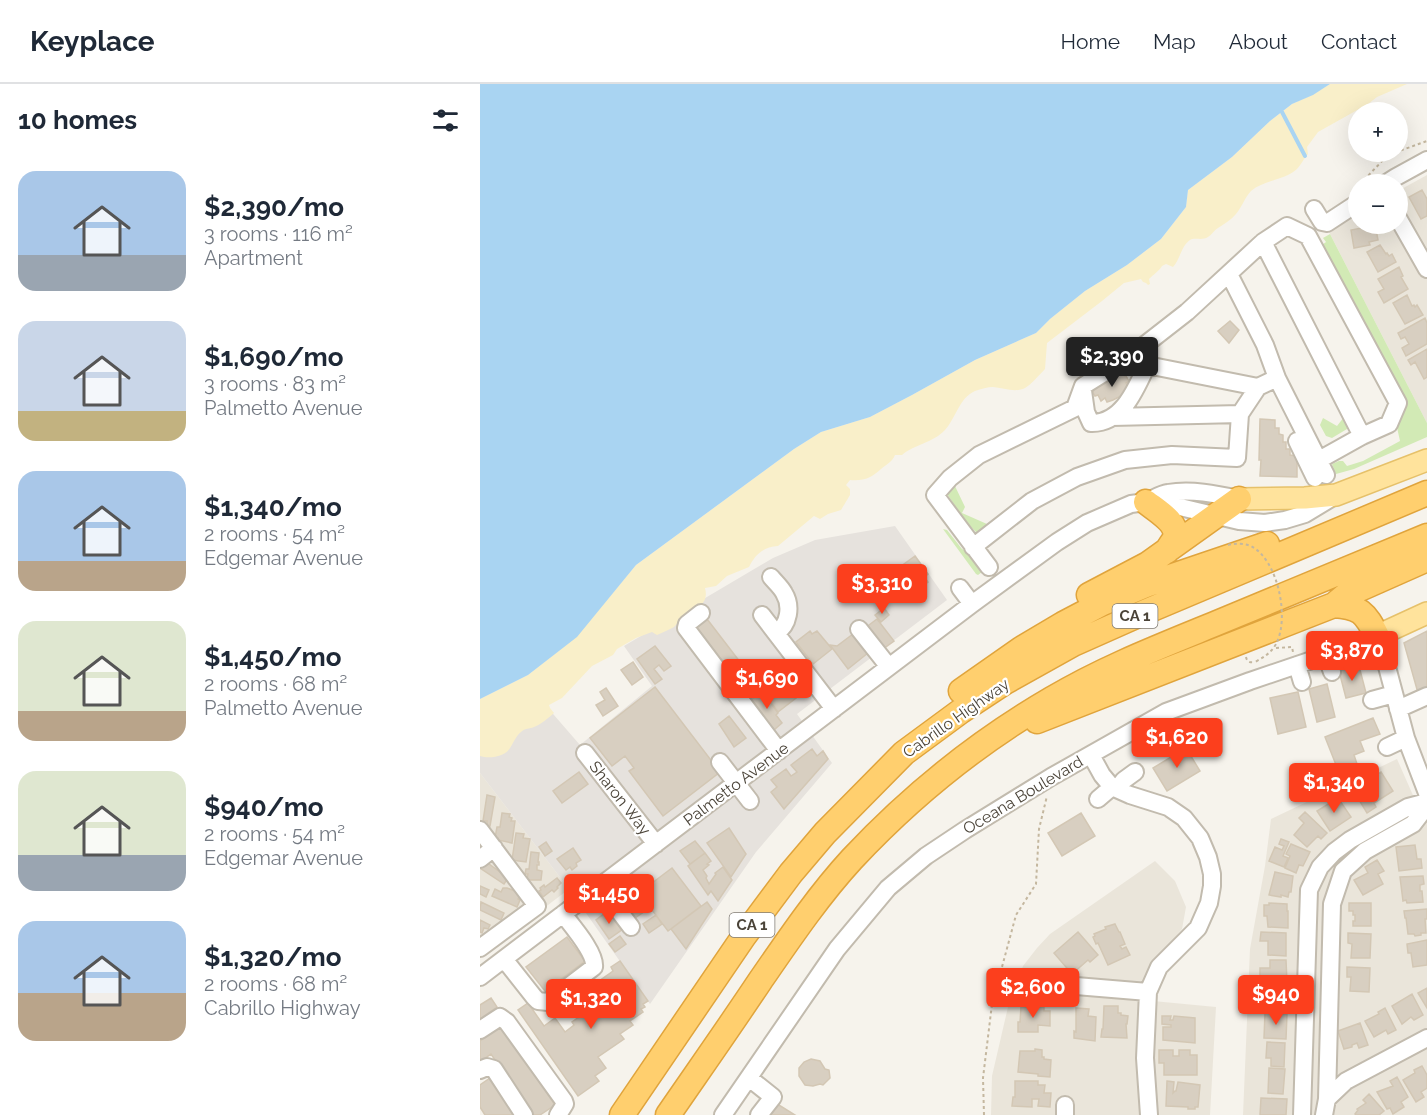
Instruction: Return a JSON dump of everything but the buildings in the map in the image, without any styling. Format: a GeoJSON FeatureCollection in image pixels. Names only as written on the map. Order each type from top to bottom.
{"type":"FeatureCollection","features":[{"type":"Feature","properties":{"kind":"highway","name":"Cabrillo Highway"},"geometry":{"type":"LineString","coordinates":[[621,1115],[750,928],[791,873],[825,833],[904,753],[998,687],[1073,644],[1128,618],[1427,494]]}},
{"type":"Feature","properties":{"kind":"highway"},"geometry":{"type":"LineString","coordinates":[[904,753],[931,716],[1049,621],[1096,590],[1148,564],[1239,499]]}},
{"type":"Feature","properties":{"kind":"highway"},"geometry":{"type":"LineString","coordinates":[[1146,502],[1175,528],[1175,537],[1167,551]]}},
{"type":"Feature","properties":{"kind":"highway"},"geometry":{"type":"LineString","coordinates":[[961,691],[1021,649],[1063,624],[1146,585],[1356,513],[1384,511]]}},
{"type":"Feature","properties":{"kind":"highway","name":"CA 1"},"geometry":{"type":"LineString","coordinates":[[668,1115],[817,900],[869,842],[945,771],[987,740],[1053,698],[1116,666],[1427,536]]}},
{"type":"Feature","properties":{"kind":"highway"},"geometry":{"type":"LineString","coordinates":[[987,740],[1334,605],[1346,595],[1427,559]]}},
{"type":"Feature","properties":{"kind":"highway"},"geometry":{"type":"LineString","coordinates":[[1334,605],[1351,606],[1357,609],[1368,620],[1377,636]]}},
{"type":"Feature","properties":{"kind":"main road","name":"Palmetto Avenue"},"geometry":{"type":"LineString","coordinates":[[1239,499],[1336,495],[1427,460]]}},
{"type":"Feature","properties":{"kind":"main road","name":"Oceana Boulevard"},"geometry":{"type":"LineString","coordinates":[[1377,636],[1427,614]]}},
{"type":"Feature","properties":{"kind":"street"},"geometry":{"type":"LineString","coordinates":[[1401,174],[1427,160]]}},
{"type":"Feature","properties":{"kind":"street"},"geometry":{"type":"LineString","coordinates":[[1314,209],[1322,222],[1327,223],[1348,209]]}},
{"type":"Feature","properties":{"kind":"street"},"geometry":{"type":"LineString","coordinates":[[989,567],[935,495],[950,478],[980,455],[1075,408],[1083,386],[1128,358],[1187,312],[1263,242],[1287,226],[1308,236],[1398,403],[1389,424],[1319,460]]}},
{"type":"Feature","properties":{"kind":"street"},"geometry":{"type":"LineString","coordinates":[[1407,234],[1427,269]]}},
{"type":"Feature","properties":{"kind":"street"},"geometry":{"type":"LineString","coordinates":[[1263,242],[1362,436]]}},
{"type":"Feature","properties":{"kind":"street"},"geometry":{"type":"LineString","coordinates":[[1229,274],[1265,345],[1277,378],[1319,460],[1321,477],[1280,407],[1277,378]]}},
{"type":"Feature","properties":{"kind":"street"},"geometry":{"type":"LineString","coordinates":[[1128,358],[1147,365],[1258,387]]}},
{"type":"Feature","properties":{"kind":"street"},"geometry":{"type":"LineString","coordinates":[[1083,386],[1086,412],[1091,423],[1098,423],[1119,413],[1134,392],[1147,365]]}},
{"type":"Feature","properties":{"kind":"street"},"geometry":{"type":"LineString","coordinates":[[973,547],[1032,501],[1077,477],[1125,460],[1172,455],[1237,458],[1240,414],[1258,387],[1277,378]]}},
{"type":"Feature","properties":{"kind":"street"},"geometry":{"type":"LineString","coordinates":[[1112,417],[1240,414]]}},
{"type":"Feature","properties":{"kind":"street","name":"Palmetto Avenue"},"geometry":{"type":"LineString","coordinates":[[1146,502],[1166,493],[1191,492],[1218,494],[1239,499]]}},
{"type":"Feature","properties":{"kind":"street","name":"Palmetto Avenue"},"geometry":{"type":"LineString","coordinates":[[480,977],[972,604],[1087,523],[1131,504],[1146,502],[1180,507],[1239,521],[1265,523],[1305,514],[1336,495]]}},
{"type":"Feature","properties":{"kind":"street"},"geometry":{"type":"LineString","coordinates":[[771,578],[784,593],[788,611],[787,621],[776,633]]}},
{"type":"Feature","properties":{"kind":"street"},"geometry":{"type":"LineString","coordinates":[[960,588],[972,604]]}},
{"type":"Feature","properties":{"kind":"street"},"geometry":{"type":"LineString","coordinates":[[701,613],[687,624],[686,628],[779,751]]}},
{"type":"Feature","properties":{"kind":"street"},"geometry":{"type":"LineString","coordinates":[[762,615],[834,709]]}},
{"type":"Feature","properties":{"kind":"street"},"geometry":{"type":"LineString","coordinates":[[859,629],[889,667]]}},
{"type":"Feature","properties":{"kind":"street"},"geometry":{"type":"LineString","coordinates":[[1377,636],[1406,738],[1427,793]]}},
{"type":"Feature","properties":{"kind":"street","name":"Oceana Boulevard"},"geometry":{"type":"LineString","coordinates":[[724,1115],[837,949],[888,888],[926,856],[1050,777],[1166,712],[1377,636]]}},
{"type":"Feature","properties":{"kind":"street"},"geometry":{"type":"LineString","coordinates":[[1326,655],[1332,672]]}},
{"type":"Feature","properties":{"kind":"street"},"geometry":{"type":"LineString","coordinates":[[1298,665],[1302,682]]}},
{"type":"Feature","properties":{"kind":"street"},"geometry":{"type":"LineString","coordinates":[[1372,700],[1396,701],[1427,696]]}},
{"type":"Feature","properties":{"kind":"street"},"geometry":{"type":"LineString","coordinates":[[1387,747],[1406,738]]}},
{"type":"Feature","properties":{"kind":"street","name":"Sharon Way"},"geometry":{"type":"LineString","coordinates":[[585,753],[656,844]]}},
{"type":"Feature","properties":{"kind":"street"},"geometry":{"type":"LineString","coordinates":[[1091,755],[1102,775],[1115,788],[1168,807],[1184,818],[1200,837],[1209,857],[1212,874],[1209,903],[1198,928],[1159,967],[1148,992],[1146,1058],[1149,1115]]}},
{"type":"Feature","properties":{"kind":"street"},"geometry":{"type":"LineString","coordinates":[[720,762],[750,801]]}},
{"type":"Feature","properties":{"kind":"street"},"geometry":{"type":"LineString","coordinates":[[1098,799],[1135,772]]}},
{"type":"Feature","properties":{"kind":"street"},"geometry":{"type":"LineString","coordinates":[[1325,1107],[1332,904],[1342,871],[1365,851],[1413,824],[1427,804]]}},
{"type":"Feature","properties":{"kind":"street"},"geometry":{"type":"LineString","coordinates":[[1302,1115],[1309,890],[1320,867],[1350,840],[1408,807],[1427,804]]}},
{"type":"Feature","properties":{"kind":"street"},"geometry":{"type":"LineString","coordinates":[[480,830],[537,906],[480,948]]}},
{"type":"Feature","properties":{"kind":"street"},"geometry":{"type":"LineString","coordinates":[[480,859],[494,848]]}},
{"type":"Feature","properties":{"kind":"street"},"geometry":{"type":"LineString","coordinates":[[600,886],[631,927]]}},
{"type":"Feature","properties":{"kind":"street"},"geometry":{"type":"LineString","coordinates":[[504,959],[538,1001],[548,1002],[594,968],[591,954],[563,914]]}},
{"type":"Feature","properties":{"kind":"street"},"geometry":{"type":"LineString","coordinates":[[1076,986],[1148,992]]}},
{"type":"Feature","properties":{"kind":"street"},"geometry":{"type":"LineString","coordinates":[[480,1030],[496,1018],[500,1017],[507,1022],[564,1101],[565,1104],[558,1115]]}},
{"type":"Feature","properties":{"kind":"street"},"geometry":{"type":"LineString","coordinates":[[1325,1107],[1346,1081],[1427,1038]]}},
{"type":"Feature","properties":{"kind":"street"},"geometry":{"type":"LineString","coordinates":[[480,1070],[487,1067],[494,1069],[524,1115]]}},
{"type":"Feature","properties":{"kind":"street"},"geometry":{"type":"LineString","coordinates":[[749,1078],[773,1097],[759,1115]]}},
{"type":"Feature","properties":{"kind":"path"},"geometry":{"type":"LineString","coordinates":[[1370,174],[1388,155],[1427,141]]}},
{"type":"Feature","properties":{"kind":"path"},"geometry":{"type":"LineString","coordinates":[[1228,545],[1244,544],[1258,551],[1272,571],[1280,595],[1282,619],[1277,642],[1272,650],[1255,662]]}},
{"type":"Feature","properties":{"kind":"path"},"geometry":{"type":"LineString","coordinates":[[984,1115],[983,1078],[992,1004],[1016,915],[1036,884],[1040,829],[1050,777]]}},
{"type":"Feature","properties":{"kind":"shaded area"},"geometry":{"type":"Polygon","coordinates":[[[1427,175],[1427,423],[1328,230],[1348,219],[1348,234],[1408,234],[1408,185],[1427,175]]]}},
{"type":"Feature","properties":{"kind":"shaded area"},"geometry":{"type":"Polygon","coordinates":[[[895,526],[947,600],[797,714],[832,763],[756,852],[650,1004],[569,889],[480,773],[480,753],[547,707],[580,745],[652,686],[624,646],[773,558],[815,540],[895,526]]]}},
{"type":"Feature","properties":{"kind":"shaded area"},"geometry":{"type":"Polygon","coordinates":[[[1397,759],[1423,818],[1427,816],[1427,1115],[1243,1115],[1250,949],[1271,819],[1397,759]]]}},
{"type":"Feature","properties":{"kind":"shaded area"},"geometry":{"type":"Polygon","coordinates":[[[480,773],[569,889],[480,957],[480,773]]]}},
{"type":"Feature","properties":{"kind":"shaded area"},"geometry":{"type":"Polygon","coordinates":[[[1155,861],[1175,881],[1186,907],[1182,929],[1150,968],[1153,1001],[1216,1007],[1210,1115],[991,1115],[992,1076],[1008,1007],[1023,966],[1050,934],[1155,861]]]}},
{"type":"Feature","properties":{"kind":"green space"},"geometry":{"type":"Polygon","coordinates":[[[1330,234],[1427,423],[1427,437],[1354,469],[1336,474],[1332,464],[1343,461],[1347,466],[1363,461],[1400,441],[1396,423],[1402,413],[1322,245],[1326,242],[1323,238],[1330,234]]]}},
{"type":"Feature","properties":{"kind":"green space"},"geometry":{"type":"Polygon","coordinates":[[[1344,417],[1349,424],[1347,429],[1332,438],[1326,436],[1320,425],[1323,418],[1337,426],[1344,417]]]}},
{"type":"Feature","properties":{"kind":"green space"},"geometry":{"type":"Polygon","coordinates":[[[954,484],[965,507],[962,513],[987,524],[979,532],[976,532],[966,522],[947,494],[954,484]]]}},
{"type":"Feature","properties":{"kind":"green space"},"geometry":{"type":"Polygon","coordinates":[[[943,529],[947,530],[962,549],[986,569],[976,574],[943,529]]]}},
{"type":"Feature","properties":{"kind":"sand"},"geometry":{"type":"Polygon","coordinates":[[[1330,84],[1407,84],[1371,102],[1348,102],[1348,115],[1318,132],[1307,147],[1308,154],[1297,169],[1287,176],[1256,187],[1230,220],[1208,237],[1192,239],[1187,243],[1173,267],[1166,264],[1162,266],[1149,279],[1150,284],[1148,285],[1141,279],[1124,283],[1047,343],[1045,369],[1028,386],[1018,390],[989,387],[970,394],[940,434],[902,455],[895,455],[889,463],[871,477],[850,480],[846,485],[850,489],[850,495],[841,510],[820,519],[814,516],[778,546],[760,552],[749,567],[727,576],[716,586],[705,588],[703,604],[674,627],[657,635],[652,632],[636,638],[617,649],[613,655],[592,666],[562,698],[549,705],[554,713],[540,724],[518,735],[508,751],[496,756],[480,756],[480,699],[528,675],[576,637],[636,565],[794,449],[821,432],[870,417],[975,360],[1036,333],[1085,291],[1127,265],[1161,239],[1186,207],[1188,190],[1232,157],[1270,121],[1292,104],[1330,84]]]}},
{"type":"Feature","properties":{"kind":"water"},"geometry":{"type":"Polygon","coordinates":[[[480,84],[1330,84],[1313,95],[1292,104],[1270,121],[1232,157],[1188,190],[1186,207],[1161,239],[1127,265],[1085,291],[1036,333],[975,360],[870,417],[821,432],[794,449],[636,565],[577,637],[528,675],[480,699],[480,84]]]}},
{"type":"Feature","properties":{"kind":"waterway"},"geometry":{"type":"LineString","coordinates":[[1282,112],[1305,156]]}}]}
